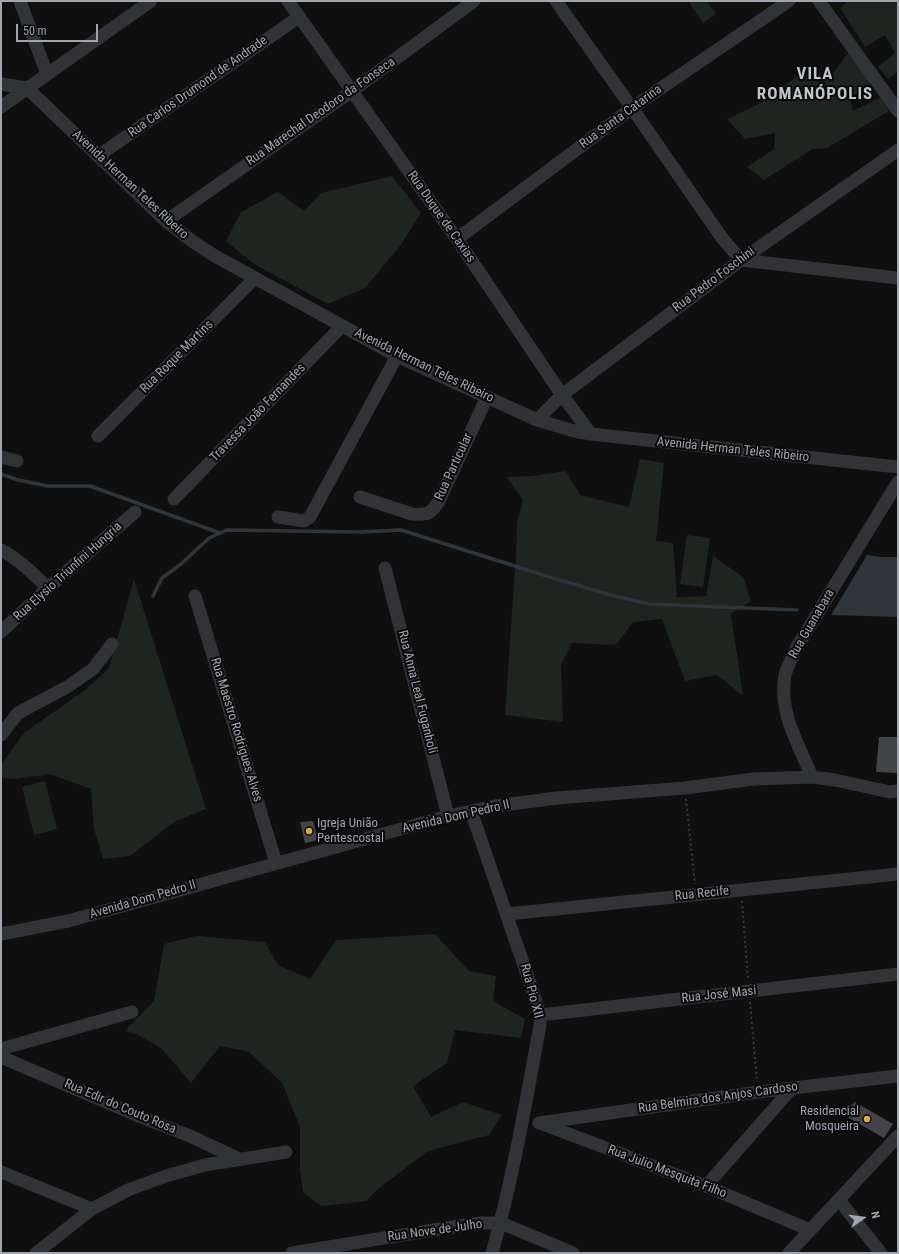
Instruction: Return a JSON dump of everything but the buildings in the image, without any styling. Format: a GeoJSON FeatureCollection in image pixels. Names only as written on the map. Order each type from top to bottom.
{"type":"FeatureCollection","features":[{"type":"Feature","properties":{"kind":"street"},"geometry":{"type":"LineString","coordinates":[[20,1],[47,74]]}},
{"type":"Feature","properties":{"kind":"street"},"geometry":{"type":"LineString","coordinates":[[1,107],[151,1]]}},
{"type":"Feature","properties":{"kind":"street","name":"Rua Duque de Caxias"},"geometry":{"type":"LineString","coordinates":[[288,1],[457,240],[562,395],[591,434]]}},
{"type":"Feature","properties":{"kind":"street","name":"Rua Marechal Deodoro da Fonseca"},"geometry":{"type":"LineString","coordinates":[[166,220],[352,91],[474,1]]}},
{"type":"Feature","properties":{"kind":"street"},"geometry":{"type":"LineString","coordinates":[[556,1],[722,238],[741,260],[898,278]]}},
{"type":"Feature","properties":{"kind":"street","name":"Rua Santa Catarina"},"geometry":{"type":"LineString","coordinates":[[457,240],[632,108],[789,1]]}},
{"type":"Feature","properties":{"kind":"street"},"geometry":{"type":"LineString","coordinates":[[819,1],[898,111]]}},
{"type":"Feature","properties":{"kind":"street","name":"Rua Carlos Drumond de Andrade"},"geometry":{"type":"LineString","coordinates":[[98,156],[299,17]]}},
{"type":"Feature","properties":{"kind":"street"},"geometry":{"type":"LineString","coordinates":[[1,84],[27,88]]}},
{"type":"Feature","properties":{"kind":"street","name":"Avenida Herman Teles Ribeiro"},"geometry":{"type":"LineString","coordinates":[[27,88],[166,220],[203,249],[397,356],[537,420],[574,431],[591,434],[898,467]]}},
{"type":"Feature","properties":{"kind":"street","name":"Rua Pedro Foschini"},"geometry":{"type":"LineString","coordinates":[[537,420],[562,395],[766,241],[898,150]]}},
{"type":"Feature","properties":{"kind":"street"},"geometry":{"type":"LineString","coordinates":[[766,241],[771,254],[783,264]]}},
{"type":"Feature","properties":{"kind":"street","name":"Rua Roque Martins"},"geometry":{"type":"LineString","coordinates":[[98,436],[255,278]]}},
{"type":"Feature","properties":{"kind":"street","name":"Travessa João Fernandes"},"geometry":{"type":"LineString","coordinates":[[174,499],[342,326]]}},
{"type":"Feature","properties":{"kind":"street"},"geometry":{"type":"LineString","coordinates":[[278,517],[304,521],[310,517],[397,356]]}},
{"type":"Feature","properties":{"kind":"street","name":"Rua Particular"},"geometry":{"type":"LineString","coordinates":[[360,497],[412,514],[421,515],[433,511],[487,397]]}},
{"type":"Feature","properties":{"kind":"street"},"geometry":{"type":"LineString","coordinates":[[1,457],[16,461]]}},
{"type":"Feature","properties":{"kind":"street","name":"Rua Guanabara"},"geometry":{"type":"LineString","coordinates":[[812,777],[788,720],[784,693],[785,676],[797,647],[898,482]]}},
{"type":"Feature","properties":{"kind":"street","name":"Rua Elysio Triunfini Hungria"},"geometry":{"type":"LineString","coordinates":[[1,632],[48,588],[135,512]]}},
{"type":"Feature","properties":{"kind":"street"},"geometry":{"type":"LineString","coordinates":[[1,550],[12,555],[22,563],[48,588]]}},
{"type":"Feature","properties":{"kind":"street","name":"Rua Anna Leal Fuganholi"},"geometry":{"type":"LineString","coordinates":[[385,568],[448,816]]}},
{"type":"Feature","properties":{"kind":"street","name":"Rua Maestro Rodrigues Alves"},"geometry":{"type":"LineString","coordinates":[[195,596],[276,863]]}},
{"type":"Feature","properties":{"kind":"street"},"geometry":{"type":"LineString","coordinates":[[1,735],[18,712],[67,687],[94,669],[112,644]]}},
{"type":"Feature","properties":{"kind":"street","name":"Avenida Dom Pedro II"},"geometry":{"type":"LineString","coordinates":[[1,934],[68,921],[448,816],[495,806],[557,798],[685,788],[754,779],[812,777],[835,780],[895,794]]}},
{"type":"Feature","properties":{"kind":"street","name":"Rua Pio XII"},"geometry":{"type":"LineString","coordinates":[[471,811],[540,1015],[540,1025],[524,1117],[492,1253]]}},
{"type":"Feature","properties":{"kind":"street","name":"Rua Recife"},"geometry":{"type":"LineString","coordinates":[[507,914],[898,874]]}},
{"type":"Feature","properties":{"kind":"street","name":"Rua José Masi"},"geometry":{"type":"LineString","coordinates":[[540,1015],[898,974]]}},
{"type":"Feature","properties":{"kind":"street"},"geometry":{"type":"LineString","coordinates":[[1,1049],[132,1012]]}},
{"type":"Feature","properties":{"kind":"street","name":"Rua Edir do Couto Rosa"},"geometry":{"type":"LineString","coordinates":[[1,1057],[141,1117],[190,1136],[238,1159]]}},
{"type":"Feature","properties":{"kind":"street","name":"Rua Belmira dos Anjos Cardoso"},"geometry":{"type":"LineString","coordinates":[[539,1123],[792,1088],[898,1076]]}},
{"type":"Feature","properties":{"kind":"street"},"geometry":{"type":"LineString","coordinates":[[706,1186],[792,1088]]}},
{"type":"Feature","properties":{"kind":"street","name":"Rua Julio Mesquita Filho"},"geometry":{"type":"LineString","coordinates":[[524,1117],[706,1186],[810,1230]]}},
{"type":"Feature","properties":{"kind":"street"},"geometry":{"type":"LineString","coordinates":[[789,1253],[897,1140]]}},
{"type":"Feature","properties":{"kind":"street"},"geometry":{"type":"LineString","coordinates":[[36,1253],[92,1209],[128,1190],[166,1176],[204,1165],[286,1152]]}},
{"type":"Feature","properties":{"kind":"street"},"geometry":{"type":"LineString","coordinates":[[1,1172],[92,1209]]}},
{"type":"Feature","properties":{"kind":"street"},"geometry":{"type":"LineString","coordinates":[[839,1200],[881,1253]]}},
{"type":"Feature","properties":{"kind":"street","name":"Rua Nove de Julho"},"geometry":{"type":"LineString","coordinates":[[292,1253],[481,1223],[500,1223],[573,1253]]}},
{"type":"Feature","properties":{"kind":"path"},"geometry":{"type":"LineString","coordinates":[[685,788],[696,894]]}},
{"type":"Feature","properties":{"kind":"shaded area"},"geometry":{"type":"Polygon","coordinates":[[[688,1],[707,1],[716,14],[703,23],[688,1]]]}},
{"type":"Feature","properties":{"kind":"shaded area"},"geometry":{"type":"Polygon","coordinates":[[[848,1],[898,1],[898,71],[888,79],[878,67],[895,53],[885,35],[865,47],[840,8],[848,1]]]}},
{"type":"Feature","properties":{"kind":"shaded area"},"geometry":{"type":"Polygon","coordinates":[[[849,52],[871,84],[850,98],[853,111],[881,97],[889,111],[827,148],[812,149],[764,180],[747,167],[774,149],[775,133],[745,139],[727,119],[759,104],[806,70],[831,76],[849,52]]]}},
{"type":"Feature","properties":{"kind":"shaded area"},"geometry":{"type":"Polygon","coordinates":[[[392,176],[421,213],[400,246],[365,288],[328,304],[254,264],[226,241],[241,212],[278,192],[304,211],[321,193],[392,176]]]}},
{"type":"Feature","properties":{"kind":"shaded area"},"geometry":{"type":"Polygon","coordinates":[[[640,459],[664,463],[656,541],[673,543],[677,597],[706,596],[713,556],[743,577],[751,601],[731,614],[743,696],[717,675],[685,681],[662,619],[633,622],[616,645],[572,643],[561,665],[563,722],[505,715],[517,523],[523,500],[507,477],[532,476],[566,471],[580,495],[629,507],[640,459]]]}},
{"type":"Feature","properties":{"kind":"shaded area"},"geometry":{"type":"Polygon","coordinates":[[[687,535],[710,538],[703,587],[680,584],[687,535]]]}},
{"type":"Feature","properties":{"kind":"shaded area"},"geometry":{"type":"Polygon","coordinates":[[[867,555],[898,557],[898,617],[831,615],[867,555]]]}},
{"type":"Feature","properties":{"kind":"shaded area"},"geometry":{"type":"Polygon","coordinates":[[[134,579],[206,809],[174,822],[130,856],[103,859],[94,829],[91,789],[50,774],[16,779],[1,778],[1,764],[25,732],[84,691],[109,668],[134,579]]]}},
{"type":"Feature","properties":{"kind":"shaded area"},"geometry":{"type":"Polygon","coordinates":[[[45,781],[57,829],[34,835],[22,787],[45,781]]]}},
{"type":"Feature","properties":{"kind":"shaded area"},"geometry":{"type":"Polygon","coordinates":[[[435,934],[469,971],[496,976],[493,1001],[525,1019],[521,1038],[455,1030],[447,1063],[413,1086],[431,1117],[463,1102],[502,1115],[489,1135],[428,1151],[378,1189],[366,1201],[321,1206],[303,1192],[300,1169],[300,1127],[282,1083],[249,1052],[220,1046],[191,1083],[161,1048],[136,1034],[125,1031],[154,1001],[164,944],[197,936],[265,942],[278,965],[310,979],[336,940],[435,934]]]}},
{"type":"Feature","properties":{"kind":"waterway"},"geometry":{"type":"LineString","coordinates":[[1,474],[18,480],[48,486],[90,486],[220,533]]}},
{"type":"Feature","properties":{"kind":"waterway"},"geometry":{"type":"LineString","coordinates":[[153,596],[162,578],[181,564],[209,538],[227,530],[361,532],[401,530],[556,579],[649,604],[797,610]]}},
{"type":"Feature","properties":{"kind":"place","name":"Igreja União Pentescostal"},"geometry":{"type":"Point","coordinates":[309,831]}},
{"type":"Feature","properties":{"kind":"place","name":"Residencial Mosqueira"},"geometry":{"type":"Point","coordinates":[867,1119]}},
{"type":"Feature","properties":{"kind":"district","name":"VILA ROMANÓPOLIS"},"geometry":{"type":"Point","coordinates":[815,85]}}]}
